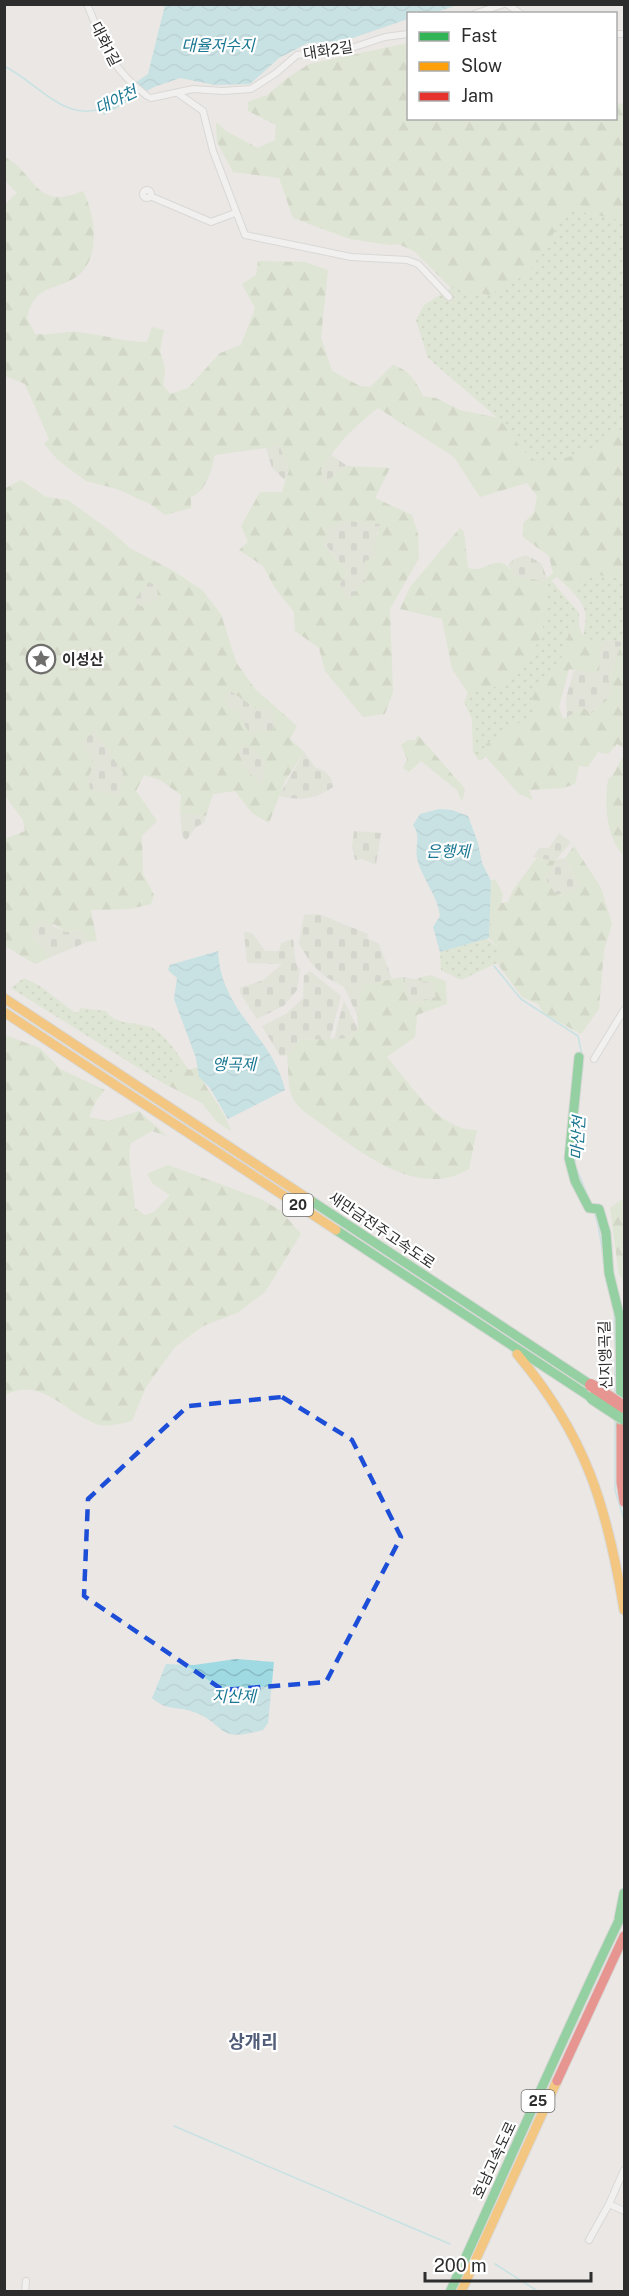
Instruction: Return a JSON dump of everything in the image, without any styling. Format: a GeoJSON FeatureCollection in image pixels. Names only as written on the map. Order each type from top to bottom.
{"type":"FeatureCollection","features":[{"type":"Feature","properties":{"kind":"main road","name":"새만금전주고속도로"},"geometry":{"type":"LineString","coordinates":[[4,998],[624,1407]]}},
{"type":"Feature","properties":{"kind":"main road","name":"새만금전주고속도로"},"geometry":{"type":"LineString","coordinates":[[4,1012],[624,1419]]}},
{"type":"Feature","properties":{"kind":"main road","name":"신지앵곡길"},"geometry":{"type":"LineString","coordinates":[[579,1057],[569,1158],[575,1180],[594,1208],[606,1233],[609,1273],[620,1318],[621,1482],[624,1502]]}},
{"type":"Feature","properties":{"kind":"main road"},"geometry":{"type":"LineString","coordinates":[[504,1340],[549,1391],[577,1435],[589,1462],[610,1529],[624,1610]]}},
{"type":"Feature","properties":{"kind":"main road","name":"호남고속도로"},"geometry":{"type":"LineString","coordinates":[[450,2292],[545,2084],[577,2006],[622,1916],[624,1893]]}},
{"type":"Feature","properties":{"kind":"main road","name":"호남고속도로"},"geometry":{"type":"LineString","coordinates":[[461,2292],[624,1936]]}},
{"type":"Feature","properties":{"kind":"street","name":"대화1길"},"geometry":{"type":"LineString","coordinates":[[87,4],[112,62],[128,81],[149,97]]}},
{"type":"Feature","properties":{"kind":"street"},"geometry":{"type":"LineString","coordinates":[[480,12],[506,4]]}},
{"type":"Feature","properties":{"kind":"street","name":"대화2길"},"geometry":{"type":"LineString","coordinates":[[149,97],[179,94],[193,89],[223,92],[251,89],[276,73],[297,55],[345,50],[385,37],[407,34]]}},
{"type":"Feature","properties":{"kind":"street"},"geometry":{"type":"LineString","coordinates":[[179,94],[203,111],[213,151],[245,236],[351,257],[407,260],[418,264],[449,297]]}},
{"type":"Feature","properties":{"kind":"street"},"geometry":{"type":"LineString","coordinates":[[150,196],[211,222],[235,213]]}},
{"type":"Feature","properties":{"kind":"street"},"geometry":{"type":"LineString","coordinates":[[594,1059],[624,1010]]}},
{"type":"Feature","properties":{"kind":"street"},"geometry":{"type":"LineString","coordinates":[[589,2240],[624,2170]]}},
{"type":"Feature","properties":{"kind":"street"},"geometry":{"type":"LineString","coordinates":[[609,2204],[624,2211]]}},
{"type":"Feature","properties":{"kind":"street"},"geometry":{"type":"LineString","coordinates":[[25,2292],[26,2281]]}},
{"type":"Feature","properties":{"kind":"highlighted area"},"geometry":{"type":"Polygon","coordinates":[[[282,1397],[352,1440],[401,1537],[326,1682],[223,1690],[84,1596],[88,1499],[188,1406],[282,1397]]]}},
{"type":"Feature","properties":{"kind":"green space"},"geometry":{"type":"Polygon","coordinates":[[[407,43],[407,120],[617,120],[617,103],[624,104],[624,221],[565,208],[549,243],[527,274],[489,295],[451,288],[414,251],[398,244],[390,245],[350,239],[293,218],[279,178],[233,172],[217,142],[216,122],[226,131],[258,148],[275,140],[276,125],[248,111],[248,102],[267,95],[309,64],[407,43]]]}},
{"type":"Feature","properties":{"kind":"green space"},"geometry":{"type":"Polygon","coordinates":[[[5,157],[46,194],[55,197],[83,191],[91,213],[94,238],[89,262],[73,279],[44,291],[34,300],[27,318],[35,334],[77,332],[147,342],[152,327],[164,330],[160,350],[165,370],[163,385],[170,394],[188,388],[220,353],[241,345],[255,308],[242,284],[256,275],[258,261],[305,262],[328,270],[321,337],[332,371],[360,386],[370,387],[393,365],[399,367],[411,377],[423,396],[436,398],[460,410],[499,418],[524,452],[543,466],[594,448],[624,428],[624,579],[586,573],[570,589],[557,577],[547,583],[542,636],[528,658],[498,686],[468,693],[452,669],[442,619],[400,609],[410,587],[460,528],[464,532],[468,568],[482,568],[498,563],[509,568],[516,576],[544,581],[553,573],[549,556],[523,537],[523,523],[534,513],[537,496],[527,483],[480,497],[454,457],[378,408],[346,436],[321,471],[331,478],[347,466],[390,468],[375,498],[412,515],[418,534],[419,558],[390,609],[393,692],[385,714],[363,717],[325,671],[319,648],[295,631],[294,612],[275,588],[263,566],[239,550],[248,542],[241,526],[260,492],[282,492],[289,470],[279,446],[215,455],[205,485],[191,497],[191,508],[165,515],[150,504],[117,489],[86,481],[58,460],[44,444],[49,439],[25,384],[5,376],[4,205],[17,193],[5,180],[5,157]],[[379,532],[324,544],[348,572],[340,584],[363,573],[365,561],[379,532]]]}},
{"type":"Feature","properties":{"kind":"green space"},"geometry":{"type":"Polygon","coordinates":[[[565,208],[624,221],[624,428],[594,448],[543,466],[524,452],[500,420],[428,358],[416,320],[424,305],[451,288],[489,295],[549,243],[565,208]]]}},
{"type":"Feature","properties":{"kind":"green space"},"geometry":{"type":"Polygon","coordinates":[[[279,445],[289,470],[285,480],[272,468],[266,448],[279,445]]]}},
{"type":"Feature","properties":{"kind":"green space"},"geometry":{"type":"Polygon","coordinates":[[[330,454],[347,466],[331,478],[327,486],[322,474],[323,466],[330,454]]]}},
{"type":"Feature","properties":{"kind":"green space"},"geometry":{"type":"Polygon","coordinates":[[[21,480],[46,497],[68,500],[131,549],[172,570],[202,590],[221,614],[236,662],[255,689],[297,726],[290,739],[304,752],[285,781],[269,823],[252,813],[235,791],[213,794],[206,816],[180,814],[181,795],[160,780],[144,775],[136,791],[157,821],[142,836],[143,874],[154,895],[151,904],[130,909],[91,910],[97,941],[87,942],[82,930],[66,932],[54,924],[32,937],[51,957],[35,964],[5,946],[5,839],[25,831],[23,820],[5,796],[4,489],[21,480]]]}},
{"type":"Feature","properties":{"kind":"green space"},"geometry":{"type":"Polygon","coordinates":[[[344,521],[380,524],[374,545],[376,557],[365,561],[365,581],[350,598],[345,595],[340,584],[348,572],[324,543],[327,529],[344,521]]]}},
{"type":"Feature","properties":{"kind":"green space"},"geometry":{"type":"Polygon","coordinates":[[[526,555],[541,563],[547,578],[544,581],[516,576],[508,565],[514,559],[526,555]]]}},
{"type":"Feature","properties":{"kind":"green space"},"geometry":{"type":"Polygon","coordinates":[[[586,573],[624,579],[622,642],[606,640],[601,645],[583,636],[585,610],[570,589],[586,573]]]}},
{"type":"Feature","properties":{"kind":"green space"},"geometry":{"type":"Polygon","coordinates":[[[551,580],[579,613],[579,625],[572,624],[559,666],[532,696],[540,710],[487,744],[487,756],[479,761],[473,752],[472,719],[464,702],[468,693],[498,686],[542,636],[547,584],[551,580]]]}},
{"type":"Feature","properties":{"kind":"green space"},"geometry":{"type":"Polygon","coordinates":[[[149,582],[157,586],[158,600],[140,606],[134,600],[149,582]]]}},
{"type":"Feature","properties":{"kind":"green space"},"geometry":{"type":"Polygon","coordinates":[[[572,623],[579,625],[582,635],[601,645],[600,674],[569,669],[559,707],[563,719],[612,690],[608,680],[624,634],[624,748],[617,744],[608,754],[598,752],[588,767],[579,766],[575,784],[563,788],[529,790],[533,800],[519,794],[487,758],[486,744],[539,710],[531,696],[559,666],[572,623]]]}},
{"type":"Feature","properties":{"kind":"green space"},"geometry":{"type":"Polygon","coordinates":[[[606,640],[622,642],[608,679],[612,690],[610,697],[592,713],[583,708],[567,717],[566,698],[574,670],[599,673],[601,645],[606,640]]]}},
{"type":"Feature","properties":{"kind":"green space"},"geometry":{"type":"Polygon","coordinates":[[[229,690],[255,708],[273,711],[274,729],[249,733],[237,710],[229,708],[225,699],[229,690]]]}},
{"type":"Feature","properties":{"kind":"green space"},"geometry":{"type":"Polygon","coordinates":[[[94,731],[124,774],[118,795],[90,789],[88,778],[94,764],[82,742],[94,731]]]}},
{"type":"Feature","properties":{"kind":"green space"},"geometry":{"type":"Polygon","coordinates":[[[418,735],[465,789],[462,802],[457,790],[421,761],[409,772],[403,768],[407,759],[401,745],[408,740],[415,740],[418,735]]]}},
{"type":"Feature","properties":{"kind":"green space"},"geometry":{"type":"Polygon","coordinates":[[[242,747],[253,749],[266,762],[262,784],[247,771],[238,752],[242,747]]]}},
{"type":"Feature","properties":{"kind":"green space"},"geometry":{"type":"Polygon","coordinates":[[[304,752],[316,768],[328,774],[333,787],[319,795],[307,798],[294,799],[279,796],[304,752]]]}},
{"type":"Feature","properties":{"kind":"green space"},"geometry":{"type":"Polygon","coordinates":[[[624,755],[624,852],[622,854],[609,828],[607,799],[608,779],[624,755]]]}},
{"type":"Feature","properties":{"kind":"green space"},"geometry":{"type":"Polygon","coordinates":[[[180,814],[206,816],[204,823],[196,827],[186,841],[182,835],[180,814]]]}},
{"type":"Feature","properties":{"kind":"green space"},"geometry":{"type":"Polygon","coordinates":[[[354,831],[381,833],[376,865],[362,859],[355,860],[352,847],[354,831]]]}},
{"type":"Feature","properties":{"kind":"green space"},"geometry":{"type":"Polygon","coordinates":[[[559,833],[571,842],[556,860],[565,858],[580,889],[556,895],[546,879],[555,861],[533,857],[539,848],[549,848],[559,833]]]}},
{"type":"Feature","properties":{"kind":"green space"},"geometry":{"type":"Polygon","coordinates":[[[574,846],[601,888],[612,924],[604,950],[599,1009],[581,1034],[544,1014],[538,1004],[522,997],[497,963],[499,948],[489,938],[491,881],[495,879],[503,894],[501,903],[508,902],[513,890],[537,858],[556,861],[580,889],[565,858],[574,846]]]}},
{"type":"Feature","properties":{"kind":"green space"},"geometry":{"type":"Polygon","coordinates":[[[319,914],[368,934],[367,938],[379,944],[392,979],[362,985],[358,1017],[344,987],[324,976],[311,963],[299,944],[304,915],[319,914]]]}},
{"type":"Feature","properties":{"kind":"green space"},"geometry":{"type":"Polygon","coordinates":[[[42,921],[66,932],[82,930],[87,942],[51,957],[32,937],[33,928],[42,921]]]}},
{"type":"Feature","properties":{"kind":"green space"},"geometry":{"type":"Polygon","coordinates":[[[244,931],[253,934],[265,951],[279,951],[281,943],[293,939],[296,964],[300,969],[297,990],[285,1005],[257,1019],[240,993],[240,988],[263,980],[282,964],[247,963],[244,931]]]}},
{"type":"Feature","properties":{"kind":"green space"},"geometry":{"type":"Polygon","coordinates":[[[486,938],[499,948],[497,963],[461,980],[441,970],[440,952],[486,938]]]}},
{"type":"Feature","properties":{"kind":"green space"},"geometry":{"type":"Polygon","coordinates":[[[310,971],[341,996],[330,1039],[299,1040],[287,1055],[280,1056],[262,1026],[286,1014],[303,998],[304,975],[310,971]]]}},
{"type":"Feature","properties":{"kind":"green space"},"geometry":{"type":"Polygon","coordinates":[[[430,975],[446,981],[447,1004],[417,1015],[415,1037],[387,1057],[415,1092],[437,1114],[450,1123],[477,1130],[469,1169],[451,1177],[433,1179],[414,1177],[378,1162],[304,1111],[290,1093],[287,1055],[299,1040],[348,1038],[358,1030],[357,1005],[361,985],[403,977],[410,1005],[432,983],[411,980],[430,975]]]}},
{"type":"Feature","properties":{"kind":"green space"},"geometry":{"type":"Polygon","coordinates":[[[403,977],[432,983],[436,997],[409,1005],[403,977]]]}},
{"type":"Feature","properties":{"kind":"green space"},"geometry":{"type":"Polygon","coordinates":[[[24,978],[40,986],[74,1012],[79,1012],[80,1008],[106,1011],[114,1019],[155,1029],[183,1062],[161,1082],[11,988],[24,978]]]}},
{"type":"Feature","properties":{"kind":"green space"},"geometry":{"type":"Polygon","coordinates":[[[344,1000],[358,1030],[348,1038],[334,1039],[344,1000]]]}},
{"type":"Feature","properties":{"kind":"green space"},"geometry":{"type":"Polygon","coordinates":[[[5,1035],[40,1048],[60,1069],[105,1090],[96,1101],[89,1117],[108,1121],[139,1111],[167,1136],[152,1131],[131,1143],[130,1165],[135,1208],[145,1215],[154,1212],[170,1195],[153,1184],[147,1174],[168,1165],[261,1199],[281,1211],[301,1234],[265,1292],[237,1313],[203,1326],[175,1347],[146,1387],[132,1421],[99,1425],[42,1393],[18,1390],[5,1395],[5,1035]]]}},
{"type":"Feature","properties":{"kind":"green space"},"geometry":{"type":"Polygon","coordinates":[[[183,1062],[189,1070],[198,1067],[203,1081],[224,1114],[231,1131],[218,1123],[202,1103],[161,1082],[183,1062]]]}},
{"type":"Feature","properties":{"kind":"green space"},"geometry":{"type":"Polygon","coordinates":[[[624,1198],[624,1281],[619,1275],[610,1208],[624,1198]]]}},
{"type":"Feature","properties":{"kind":"water","name":"대율저수지"},"geometry":{"type":"Polygon","coordinates":[[[165,5],[457,5],[437,12],[407,12],[407,19],[344,41],[308,43],[279,58],[250,84],[215,85],[180,78],[154,87],[104,115],[100,102],[125,90],[148,74],[165,5]]]}},
{"type":"Feature","properties":{"kind":"water","name":"은행제"},"geometry":{"type":"Polygon","coordinates":[[[439,809],[452,810],[468,816],[478,843],[482,863],[491,881],[489,938],[440,952],[433,927],[440,916],[439,909],[419,866],[417,833],[413,825],[420,814],[439,809]]]}},
{"type":"Feature","properties":{"kind":"water","name":"앵곡제"},"geometry":{"type":"Polygon","coordinates":[[[218,951],[221,973],[228,991],[237,1008],[270,1054],[285,1090],[228,1119],[210,1088],[199,1077],[196,1058],[174,999],[177,978],[168,970],[170,965],[218,951]]]}},
{"type":"Feature","properties":{"kind":"water","name":"지산제"},"geometry":{"type":"Polygon","coordinates":[[[236,1659],[274,1662],[268,1723],[263,1730],[236,1735],[228,1733],[203,1716],[191,1711],[166,1707],[152,1698],[166,1664],[194,1665],[236,1659]]]}},
{"type":"Feature","properties":{"kind":"waterway","name":"대야천"},"geometry":{"type":"LineString","coordinates":[[4,66],[63,106],[89,111],[103,108]]}},
{"type":"Feature","properties":{"kind":"waterway","name":"마산천"},"geometry":{"type":"LineString","coordinates":[[494,966],[521,999],[578,1036],[582,1055]]}},
{"type":"Feature","properties":{"kind":"waterway","name":"마산천"},"geometry":{"type":"LineString","coordinates":[[581,1082],[583,1066]]}},
{"type":"Feature","properties":{"kind":"waterway","name":"마산천"},"geometry":{"type":"LineString","coordinates":[[575,1144],[575,1165],[588,1196]]}},
{"type":"Feature","properties":{"kind":"waterway","name":"마산천"},"geometry":{"type":"LineString","coordinates":[[594,1212],[609,1292]]}},
{"type":"Feature","properties":{"kind":"waterway","name":"마산천"},"geometry":{"type":"LineString","coordinates":[[614,1311],[615,1346]]}},
{"type":"Feature","properties":{"kind":"waterway","name":"마산천"},"geometry":{"type":"LineString","coordinates":[[615,1361],[615,1394]]}},
{"type":"Feature","properties":{"kind":"waterway","name":"마산천"},"geometry":{"type":"LineString","coordinates":[[615,1419],[615,1490],[624,1520]]}},
{"type":"Feature","properties":{"kind":"waterway"},"geometry":{"type":"LineString","coordinates":[[174,2126],[450,2244]]}},
{"type":"Feature","properties":{"kind":"waterway"},"geometry":{"type":"LineString","coordinates":[[495,2264],[539,2292]]}},
{"type":"Feature","properties":{"kind":"traffic: fast"},"geometry":{"type":"LineString","coordinates":[[579,1057],[569,1158],[575,1181],[589,1208],[599,1209],[606,1233],[609,1273],[620,1318],[621,1426]]}},
{"type":"Feature","properties":{"kind":"traffic: fast"},"geometry":{"type":"LineString","coordinates":[[310,1200],[591,1385]]}},
{"type":"Feature","properties":{"kind":"traffic: fast"},"geometry":{"type":"LineString","coordinates":[[336,1230],[592,1398]]}},
{"type":"Feature","properties":{"kind":"traffic: fast"},"geometry":{"type":"LineString","coordinates":[[592,1398],[624,1419]]}},
{"type":"Feature","properties":{"kind":"traffic: fast"},"geometry":{"type":"LineString","coordinates":[[619,1918],[624,1893]]}},
{"type":"Feature","properties":{"kind":"traffic: fast"},"geometry":{"type":"LineString","coordinates":[[450,2292],[624,1910]]}},
{"type":"Feature","properties":{"kind":"traffic: slow"},"geometry":{"type":"LineString","coordinates":[[4,998],[310,1200]]}},
{"type":"Feature","properties":{"kind":"traffic: slow"},"geometry":{"type":"LineString","coordinates":[[4,1012],[336,1230]]}},
{"type":"Feature","properties":{"kind":"traffic: slow"},"geometry":{"type":"LineString","coordinates":[[517,1354],[541,1384],[560,1414],[590,1474],[610,1538],[624,1610]]}},
{"type":"Feature","properties":{"kind":"traffic: slow"},"geometry":{"type":"LineString","coordinates":[[461,2292],[557,2081]]}},
{"type":"Feature","properties":{"kind":"traffic: jam"},"geometry":{"type":"LineString","coordinates":[[591,1385],[624,1407]]}},
{"type":"Feature","properties":{"kind":"traffic: jam"},"geometry":{"type":"LineString","coordinates":[[621,1426],[621,1482],[624,1502]]}},
{"type":"Feature","properties":{"kind":"traffic: jam"},"geometry":{"type":"LineString","coordinates":[[557,2081],[624,1936]]}},
{"type":"Feature","properties":{"kind":"place","name":"이성산"},"geometry":{"type":"Point","coordinates":[41,659]}},
{"type":"Feature","properties":{"kind":"district","name":"상개리"},"geometry":{"type":"Point","coordinates":[253,2041]}}]}
